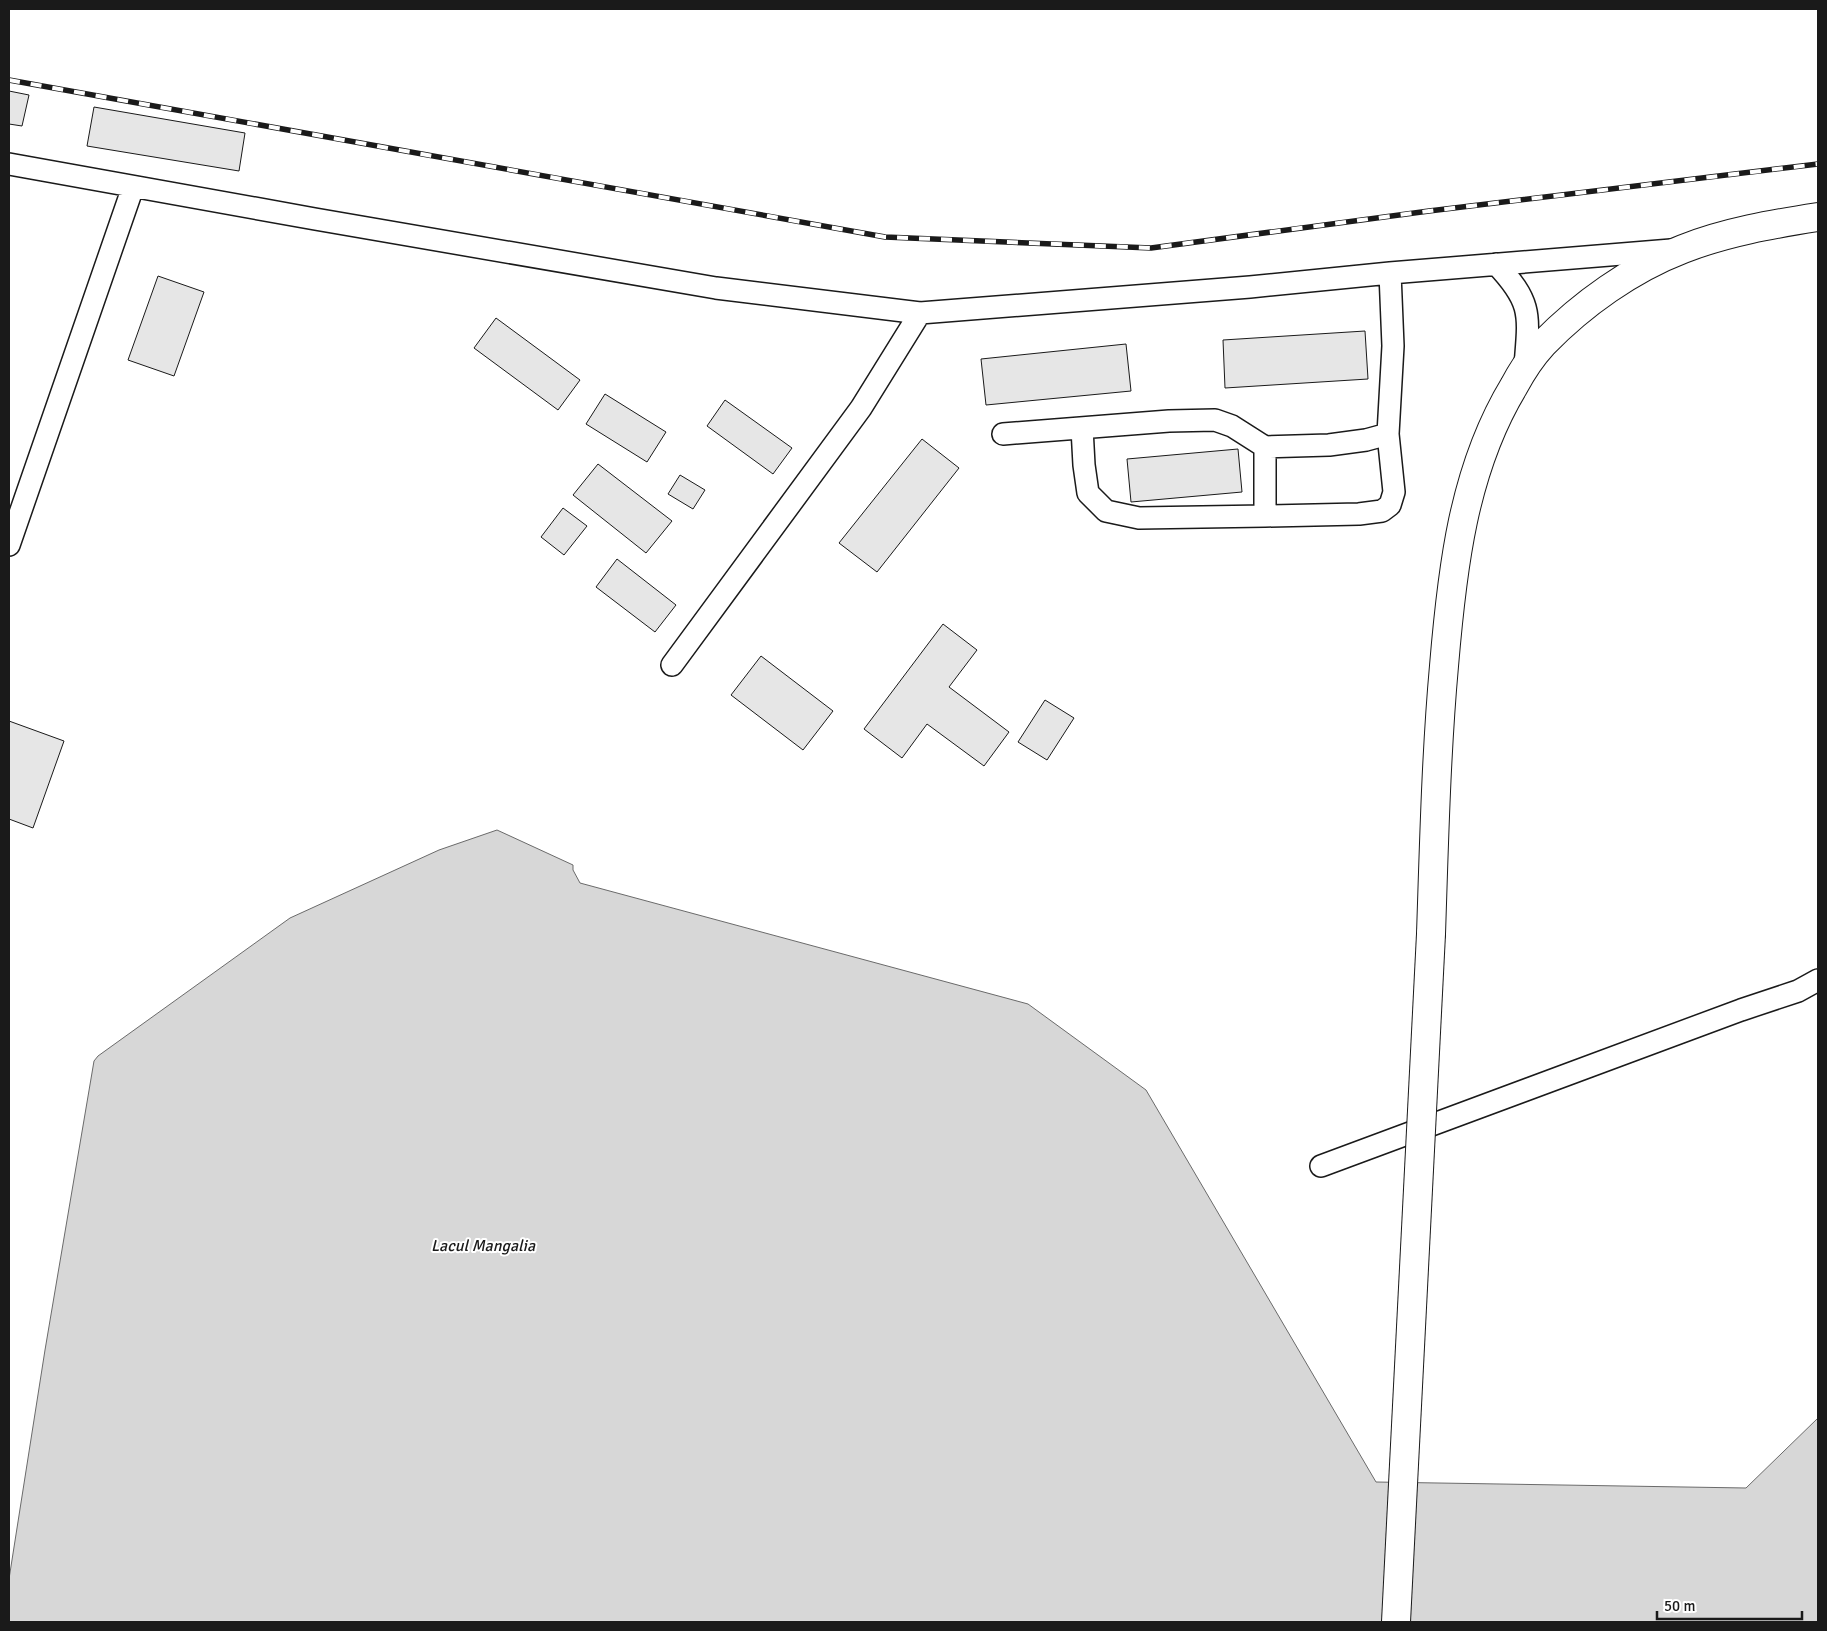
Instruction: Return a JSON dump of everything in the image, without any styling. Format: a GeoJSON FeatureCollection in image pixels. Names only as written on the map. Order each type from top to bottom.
{"type":"FeatureCollection","features":[{"type":"Feature","properties":{"kind":"highway"},"geometry":{"type":"LineString","coordinates":[[1396,1622],[1431,934],[1439,720],[1457,554],[1467,500],[1481,453],[1504,402],[1526,366],[1542,345],[1576,312],[1630,275],[1684,249],[1741,231],[1818,217]]}},
{"type":"Feature","properties":{"kind":"lane"},"geometry":{"type":"LineString","coordinates":[[9,164],[716,288],[920,312],[1250,288],[1390,273],[1684,249]]}},
{"type":"Feature","properties":{"kind":"lane"},"geometry":{"type":"LineString","coordinates":[[9,545],[133,186]]}},
{"type":"Feature","properties":{"kind":"lane"},"geometry":{"type":"LineString","coordinates":[[1496,264],[1514,284],[1528,315],[1526,366]]}},
{"type":"Feature","properties":{"kind":"lane"},"geometry":{"type":"LineString","coordinates":[[1082,428],[1088,493],[1106,511],[1139,518],[1359,514],[1382,511],[1390,505],[1394,492],[1388,434],[1393,346],[1390,273]]}},
{"type":"Feature","properties":{"kind":"lane"},"geometry":{"type":"LineString","coordinates":[[672,665],[861,408],[920,312]]}},
{"type":"Feature","properties":{"kind":"lane"},"geometry":{"type":"LineString","coordinates":[[1003,434],[1169,421],[1216,420],[1232,426],[1266,447],[1329,445],[1366,440],[1388,434]]}},
{"type":"Feature","properties":{"kind":"lane"},"geometry":{"type":"LineString","coordinates":[[1265,516],[1266,447]]}},
{"type":"Feature","properties":{"kind":"lane"},"geometry":{"type":"LineString","coordinates":[[1321,1166],[1798,991],[1818,980]]}},
{"type":"Feature","properties":{"kind":"water","name":"Lacul Mangalia"},"geometry":{"type":"Polygon","coordinates":[[[497,830],[573,865],[573,870],[580,883],[1028,1004],[1146,1090],[1376,1482],[1746,1488],[1818,1418],[1818,1622],[9,1622],[9,1579],[45,1350],[94,1061],[98,1056],[290,918],[439,850],[497,830]]]}},
{"type":"Feature","properties":{"kind":"building"},"geometry":{"type":"Polygon","coordinates":[[[9,91],[29,95],[22,126],[9,124],[9,91]]]}},
{"type":"Feature","properties":{"kind":"building"},"geometry":{"type":"Polygon","coordinates":[[[94,107],[245,133],[239,171],[87,146],[94,107]]]}},
{"type":"Feature","properties":{"kind":"building"},"geometry":{"type":"Polygon","coordinates":[[[158,276],[204,292],[174,376],[128,360],[158,276]]]}},
{"type":"Feature","properties":{"kind":"building"},"geometry":{"type":"Polygon","coordinates":[[[496,318],[580,380],[558,410],[474,348],[496,318]]]}},
{"type":"Feature","properties":{"kind":"building"},"geometry":{"type":"Polygon","coordinates":[[[1365,331],[1368,379],[1225,388],[1223,340],[1365,331]]]}},
{"type":"Feature","properties":{"kind":"building"},"geometry":{"type":"Polygon","coordinates":[[[1126,344],[1131,391],[986,405],[981,359],[1126,344]]]}},
{"type":"Feature","properties":{"kind":"building"},"geometry":{"type":"Polygon","coordinates":[[[605,394],[666,432],[647,462],[586,424],[605,394]]]}},
{"type":"Feature","properties":{"kind":"building"},"geometry":{"type":"Polygon","coordinates":[[[725,400],[792,448],[773,474],[707,426],[725,400]]]}},
{"type":"Feature","properties":{"kind":"building"},"geometry":{"type":"Polygon","coordinates":[[[922,439],[959,468],[877,572],[839,543],[922,439]]]}},
{"type":"Feature","properties":{"kind":"building"},"geometry":{"type":"Polygon","coordinates":[[[1238,449],[1242,492],[1131,502],[1127,459],[1238,449]]]}},
{"type":"Feature","properties":{"kind":"building"},"geometry":{"type":"Polygon","coordinates":[[[598,464],[672,521],[646,553],[573,495],[598,464]]]}},
{"type":"Feature","properties":{"kind":"building"},"geometry":{"type":"Polygon","coordinates":[[[680,475],[705,490],[693,509],[668,494],[680,475]]]}},
{"type":"Feature","properties":{"kind":"building"},"geometry":{"type":"Polygon","coordinates":[[[563,508],[587,526],[564,555],[541,537],[563,508]]]}},
{"type":"Feature","properties":{"kind":"building"},"geometry":{"type":"Polygon","coordinates":[[[617,559],[676,605],[655,632],[596,587],[617,559]]]}},
{"type":"Feature","properties":{"kind":"building"},"geometry":{"type":"Polygon","coordinates":[[[943,624],[977,650],[949,687],[1009,732],[984,766],[927,724],[902,758],[864,729],[943,624]]]}},
{"type":"Feature","properties":{"kind":"building"},"geometry":{"type":"Polygon","coordinates":[[[761,656],[833,711],[803,750],[731,695],[761,656]]]}},
{"type":"Feature","properties":{"kind":"building"},"geometry":{"type":"Polygon","coordinates":[[[1045,700],[1074,718],[1047,760],[1018,742],[1045,700]]]}},
{"type":"Feature","properties":{"kind":"building"},"geometry":{"type":"Polygon","coordinates":[[[9,721],[64,741],[33,828],[9,819],[9,721]]]}},
{"type":"Feature","properties":{"kind":"railway"},"geometry":{"type":"LineString","coordinates":[[9,80],[885,237],[1151,248],[1429,211],[1818,164]]}}]}
